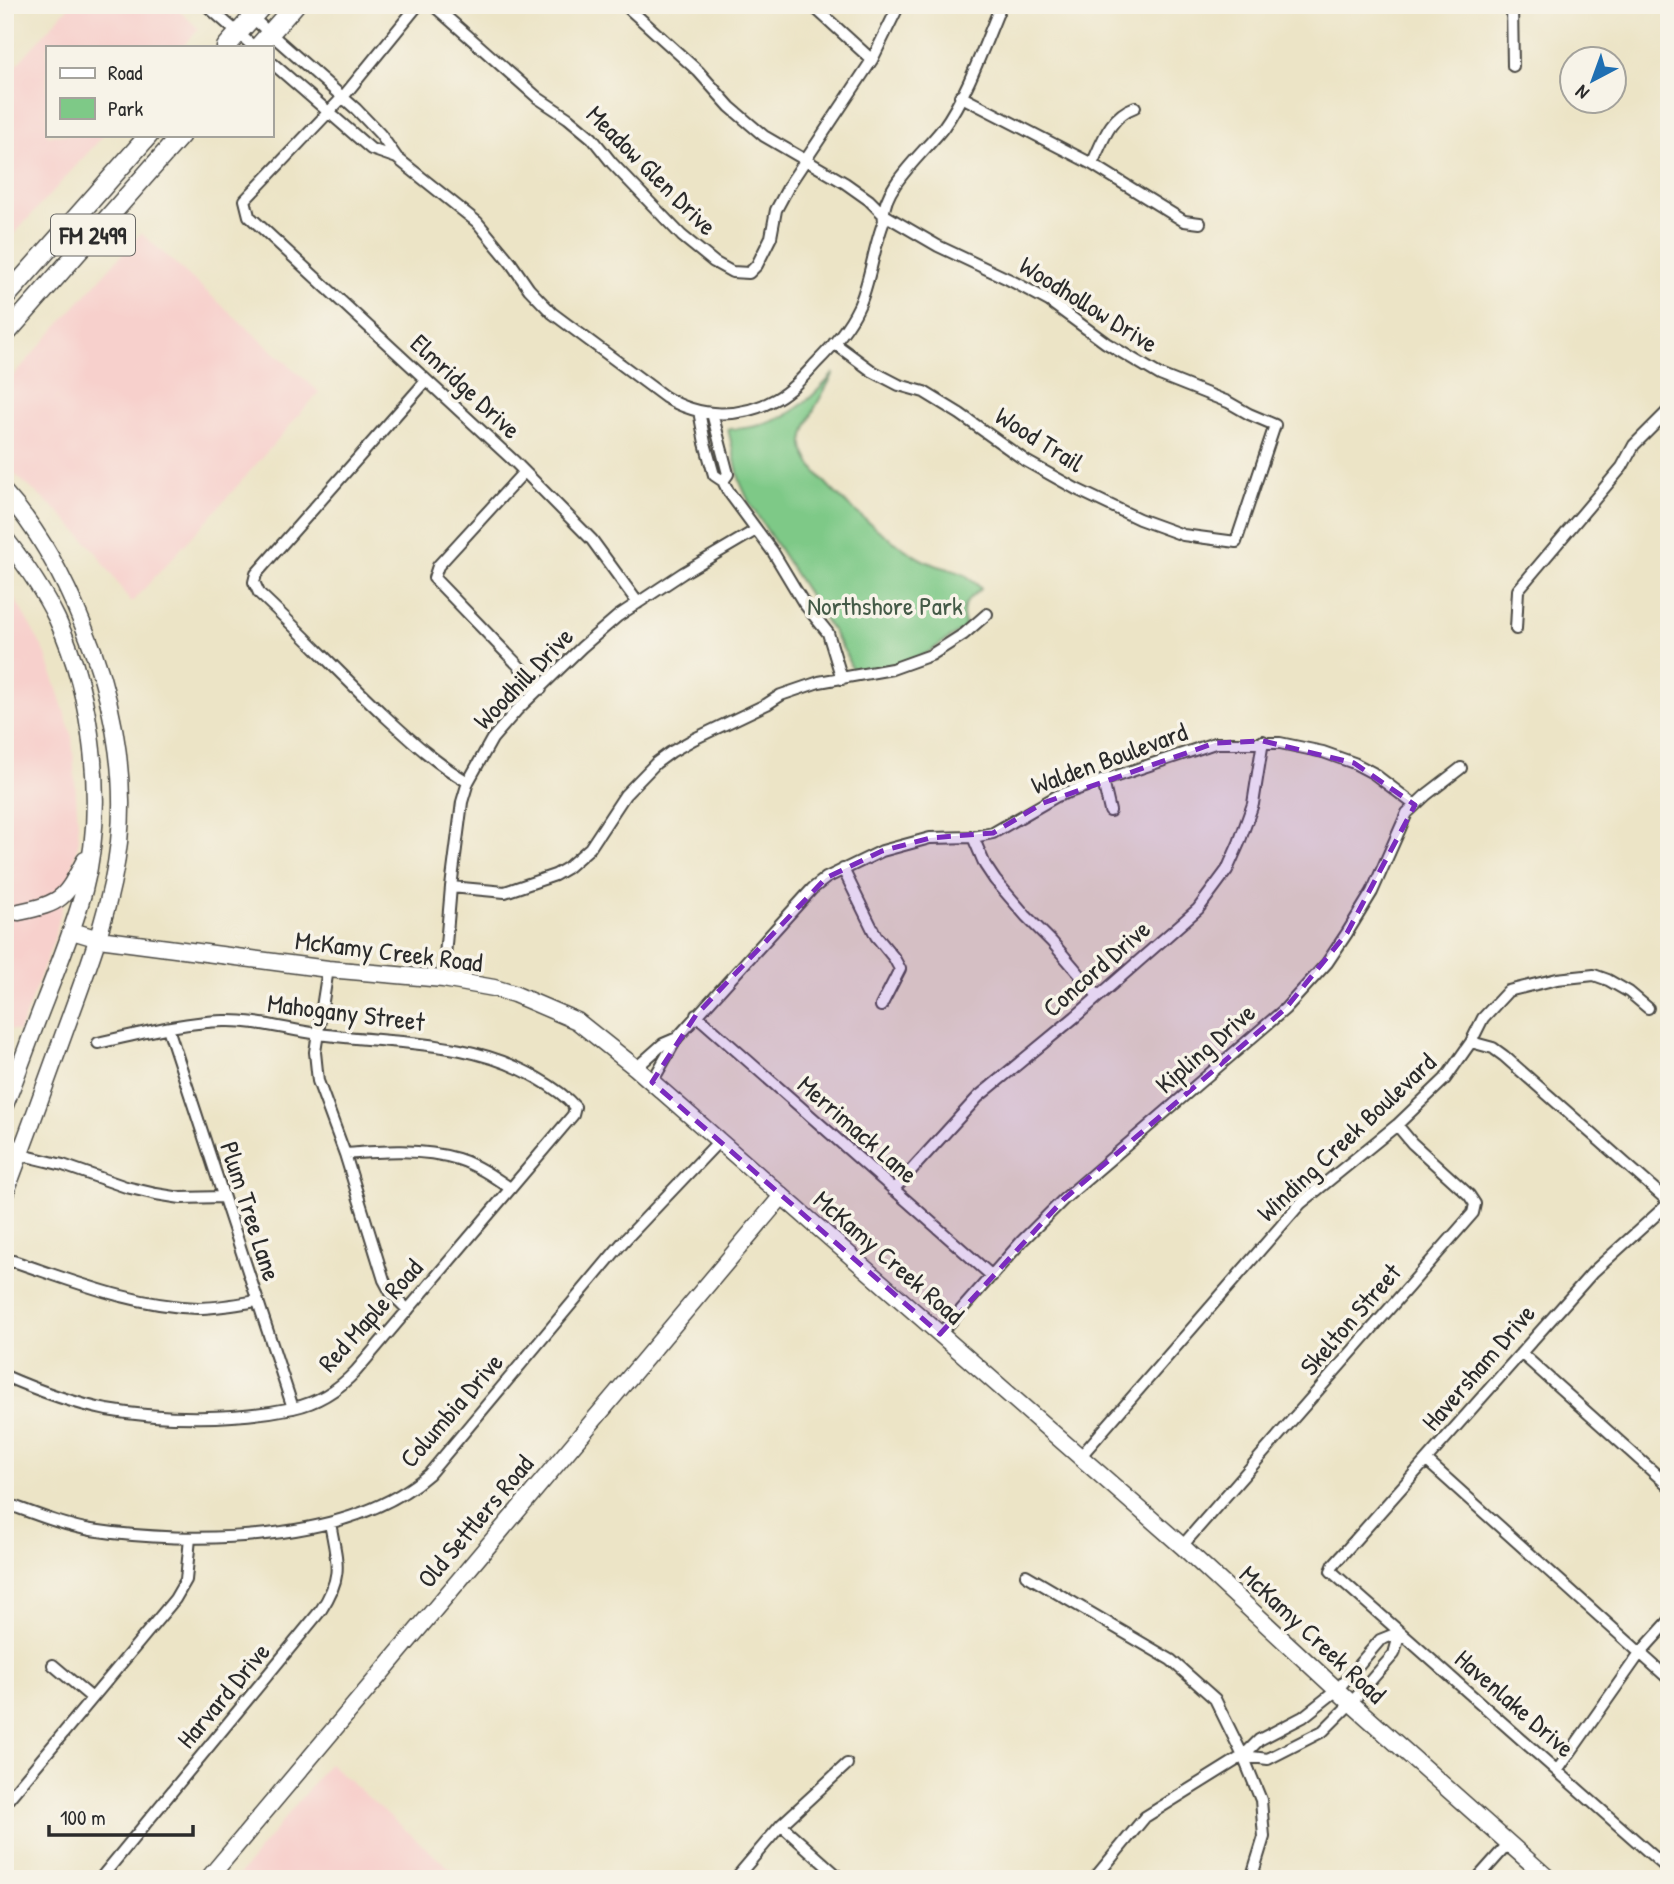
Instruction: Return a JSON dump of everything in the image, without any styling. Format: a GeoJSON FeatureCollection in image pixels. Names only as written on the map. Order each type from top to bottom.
{"type":"FeatureCollection","features":[{"type":"Feature","properties":{"kind":"main road"},"geometry":{"type":"LineString","coordinates":[[261,43],[295,5]]}},
{"type":"Feature","properties":{"kind":"main road"},"geometry":{"type":"LineString","coordinates":[[227,46],[258,11]]}},
{"type":"Feature","properties":{"kind":"main road","name":"FM 2499"},"geometry":{"type":"LineString","coordinates":[[5,298],[148,136]]}},
{"type":"Feature","properties":{"kind":"main road","name":"FM 2499"},"geometry":{"type":"LineString","coordinates":[[5,335],[180,136]]}},
{"type":"Feature","properties":{"kind":"main road"},"geometry":{"type":"LineString","coordinates":[[101,226],[99,216],[122,165]]}},
{"type":"Feature","properties":{"kind":"main road"},"geometry":{"type":"LineString","coordinates":[[66,266],[70,251],[81,233],[82,211]]}},
{"type":"Feature","properties":{"kind":"street"},"geometry":{"type":"LineString","coordinates":[[206,5],[239,33],[261,43],[258,11],[238,5]]}},
{"type":"Feature","properties":{"kind":"street"},"geometry":{"type":"LineString","coordinates":[[329,113],[418,5]]}},
{"type":"Feature","properties":{"kind":"street","name":"Meadow Glen Drive"},"geometry":{"type":"LineString","coordinates":[[433,5],[538,98],[569,118],[592,138],[612,163],[682,236],[714,262],[732,272],[749,273],[757,265],[771,237],[776,210],[806,161]]}},
{"type":"Feature","properties":{"kind":"street","name":"Woodhollow Drive"},"geometry":{"type":"LineString","coordinates":[[625,5],[698,71],[730,107],[764,136],[845,183],[883,214],[938,246],[1049,301],[1097,337],[1160,375],[1228,402],[1275,425],[1236,542]]}},
{"type":"Feature","properties":{"kind":"street"},"geometry":{"type":"LineString","coordinates":[[812,5],[872,60]]}},
{"type":"Feature","properties":{"kind":"street"},"geometry":{"type":"LineString","coordinates":[[806,161],[872,60],[899,5]]}},
{"type":"Feature","properties":{"kind":"street"},"geometry":{"type":"LineString","coordinates":[[273,51],[343,97],[380,134],[397,158],[477,222],[529,289],[552,313],[665,397],[682,407],[712,414],[749,411],[777,399],[834,343],[859,307],[884,221],[883,214],[893,188],[945,124],[1002,5]]}},
{"type":"Feature","properties":{"kind":"street"},"geometry":{"type":"LineString","coordinates":[[1512,5],[1513,66]]}},
{"type":"Feature","properties":{"kind":"street"},"geometry":{"type":"LineString","coordinates":[[273,64],[371,149],[397,158]]}},
{"type":"Feature","properties":{"kind":"street"},"geometry":{"type":"LineString","coordinates":[[960,96],[1092,164],[1184,221],[1200,223]]}},
{"type":"Feature","properties":{"kind":"street"},"geometry":{"type":"LineString","coordinates":[[1092,164],[1115,118],[1135,107]]}},
{"type":"Feature","properties":{"kind":"street","name":"Elmridge Drive"},"geometry":{"type":"LineString","coordinates":[[329,113],[245,200],[248,216],[524,472],[592,540],[638,603]]}},
{"type":"Feature","properties":{"kind":"street","name":"Wood Trail"},"geometry":{"type":"LineString","coordinates":[[834,343],[872,371],[899,385],[924,392],[1026,461],[1076,489],[1139,519],[1183,535],[1236,542]]}},
{"type":"Feature","properties":{"kind":"street"},"geometry":{"type":"LineString","coordinates":[[426,381],[256,574],[256,585],[259,593],[382,713],[449,772],[468,782]]}},
{"type":"Feature","properties":{"kind":"street"},"geometry":{"type":"LineString","coordinates":[[1516,629],[1518,590],[1622,467],[1634,444],[1669,410]]}},
{"type":"Feature","properties":{"kind":"street"},"geometry":{"type":"LineString","coordinates":[[699,411],[714,475],[723,481],[727,491],[755,530],[774,552],[803,602],[828,633],[842,679]]}},
{"type":"Feature","properties":{"kind":"street"},"geometry":{"type":"LineString","coordinates":[[712,414],[728,474],[723,481]]}},
{"type":"Feature","properties":{"kind":"street"},"geometry":{"type":"LineString","coordinates":[[524,472],[438,566],[434,578],[541,689]]}},
{"type":"Feature","properties":{"kind":"street"},"geometry":{"type":"LineString","coordinates":[[5,493],[45,546],[72,598],[93,648],[111,718],[121,778],[120,841],[99,939],[12,1153],[5,1194]]}},
{"type":"Feature","properties":{"kind":"street","name":"Woodhill Drive"},"geometry":{"type":"LineString","coordinates":[[443,979],[450,887],[462,802],[468,782],[492,739],[517,710],[618,616],[755,530]]}},
{"type":"Feature","properties":{"kind":"street"},"geometry":{"type":"LineString","coordinates":[[5,538],[43,592],[58,621],[77,675],[89,724],[94,774],[91,849],[85,888],[72,931],[5,1105]]}},
{"type":"Feature","properties":{"kind":"street"},"geometry":{"type":"LineString","coordinates":[[450,887],[505,892],[555,875],[590,848],[625,795],[656,763],[671,752],[781,695],[819,682],[892,669],[931,655],[964,634],[988,614]]}},
{"type":"Feature","properties":{"kind":"street"},"geometry":{"type":"LineString","coordinates":[[89,724],[111,718]]}},
{"type":"Feature","properties":{"kind":"street","name":"Walden Boulevard"},"geometry":{"type":"LineString","coordinates":[[652,1082],[677,1038],[695,1015],[811,889],[843,869],[882,851],[930,838],[973,837],[993,833],[1043,803],[1215,743],[1263,741],[1304,748],[1354,762],[1388,783],[1415,805]]}},
{"type":"Feature","properties":{"kind":"street","name":"Concord Drive"},"geometry":{"type":"LineString","coordinates":[[893,1189],[978,1097],[1198,909],[1227,870],[1253,803],[1263,741]]}},
{"type":"Feature","properties":{"kind":"street","name":"Kipling Drive"},"geometry":{"type":"LineString","coordinates":[[940,1334],[1022,1241],[1064,1199],[1285,1009],[1327,963],[1347,933],[1372,892],[1407,813],[1461,768]]}},
{"type":"Feature","properties":{"kind":"street"},"geometry":{"type":"LineString","coordinates":[[1102,781],[1110,811]]}},
{"type":"Feature","properties":{"kind":"street"},"geometry":{"type":"LineString","coordinates":[[973,837],[995,880],[1098,996]]}},
{"type":"Feature","properties":{"kind":"street"},"geometry":{"type":"LineString","coordinates":[[19,912],[43,907],[67,893],[91,849]]}},
{"type":"Feature","properties":{"kind":"street"},"geometry":{"type":"LineString","coordinates":[[843,869],[876,936],[900,970],[881,1006]]}},
{"type":"Feature","properties":{"kind":"street","name":"McKamy Creek Road"},"geometry":{"type":"LineString","coordinates":[[72,931],[99,939],[328,969],[443,979],[514,994],[577,1021],[636,1068],[1182,1546],[1351,1703],[1549,1879]]}},
{"type":"Feature","properties":{"kind":"street"},"geometry":{"type":"LineString","coordinates":[[328,969],[315,1052],[318,1081],[345,1154],[384,1280],[391,1293],[408,1310]]}},
{"type":"Feature","properties":{"kind":"street","name":"Winding Creek Boulevard"},"geometry":{"type":"LineString","coordinates":[[1080,1457],[1301,1203],[1397,1125],[1446,1079],[1471,1042],[1483,1018],[1508,991],[1557,979],[1594,975],[1629,992],[1648,1008]]}},
{"type":"Feature","properties":{"kind":"street","name":"Merrimack Lane"},"geometry":{"type":"LineString","coordinates":[[695,1015],[992,1276]]}},
{"type":"Feature","properties":{"kind":"street","name":"Mahogany Street"},"geometry":{"type":"LineString","coordinates":[[98,1043],[168,1028],[224,1021],[461,1049],[517,1066],[552,1087],[575,1107]]}},
{"type":"Feature","properties":{"kind":"street","name":"Plum Tree Lane"},"geometry":{"type":"LineString","coordinates":[[168,1028],[293,1408]]}},
{"type":"Feature","properties":{"kind":"street","name":"Walden Boulevard"},"geometry":{"type":"LineString","coordinates":[[636,1068],[663,1044],[677,1038]]}},
{"type":"Feature","properties":{"kind":"street"},"geometry":{"type":"LineString","coordinates":[[1471,1042],[1493,1048],[1504,1056],[1669,1203]]}},
{"type":"Feature","properties":{"kind":"street","name":"Red Maple Road"},"geometry":{"type":"LineString","coordinates":[[5,1376],[92,1406],[148,1415],[184,1417],[254,1414],[293,1408],[321,1397],[346,1381],[573,1115],[575,1107]]}},
{"type":"Feature","properties":{"kind":"street","name":"Skelton Street"},"geometry":{"type":"LineString","coordinates":[[1182,1546],[1474,1213],[1475,1204],[1468,1195],[1412,1143],[1397,1125]]}},
{"type":"Feature","properties":{"kind":"street","name":"Columbia Drive"},"geometry":{"type":"LineString","coordinates":[[5,1503],[91,1530],[190,1538],[243,1536],[330,1523],[414,1488],[429,1474],[623,1241],[719,1141]]}},
{"type":"Feature","properties":{"kind":"street"},"geometry":{"type":"LineString","coordinates":[[345,1154],[403,1151],[458,1159],[480,1168],[510,1188]]}},
{"type":"Feature","properties":{"kind":"street"},"geometry":{"type":"LineString","coordinates":[[12,1153],[63,1165],[126,1187],[156,1194],[181,1198],[222,1197]]}},
{"type":"Feature","properties":{"kind":"street","name":"Old Settlers Road"},"geometry":{"type":"LineString","coordinates":[[208,1879],[782,1196]]}},
{"type":"Feature","properties":{"kind":"street","name":"Haversham Drive"},"geometry":{"type":"LineString","coordinates":[[1331,1571],[1334,1564],[1593,1272],[1669,1203]]}},
{"type":"Feature","properties":{"kind":"street"},"geometry":{"type":"LineString","coordinates":[[6,1263],[13,1261],[103,1292],[153,1303],[196,1308],[257,1301]]}},
{"type":"Feature","properties":{"kind":"street"},"geometry":{"type":"LineString","coordinates":[[1521,1353],[1669,1486]]}},
{"type":"Feature","properties":{"kind":"street"},"geometry":{"type":"LineString","coordinates":[[1427,1461],[1669,1679]]}},
{"type":"Feature","properties":{"kind":"street","name":"Harvard Drive"},"geometry":{"type":"LineString","coordinates":[[100,1879],[321,1610],[335,1586],[337,1576],[338,1563],[330,1523]]}},
{"type":"Feature","properties":{"kind":"street"},"geometry":{"type":"LineString","coordinates":[[5,1803],[182,1588],[188,1570],[190,1538]]}},
{"type":"Feature","properties":{"kind":"street","name":"Havenlake Drive"},"geometry":{"type":"LineString","coordinates":[[1331,1571],[1669,1870]]}},
{"type":"Feature","properties":{"kind":"street"},"geometry":{"type":"LineString","coordinates":[[1026,1575],[1171,1660],[1215,1699],[1261,1800],[1264,1837],[1251,1879]]}},
{"type":"Feature","properties":{"kind":"street"},"geometry":{"type":"LineString","coordinates":[[1557,1771],[1640,1653],[1669,1621]]}},
{"type":"Feature","properties":{"kind":"street"},"geometry":{"type":"LineString","coordinates":[[1094,1879],[1145,1817],[1243,1756],[1259,1740],[1303,1717],[1337,1690],[1380,1640],[1400,1632]]}},
{"type":"Feature","properties":{"kind":"street"},"geometry":{"type":"LineString","coordinates":[[1243,1756],[1268,1759],[1323,1731],[1394,1654],[1400,1632]]}},
{"type":"Feature","properties":{"kind":"street"},"geometry":{"type":"LineString","coordinates":[[53,1665],[92,1699]]}},
{"type":"Feature","properties":{"kind":"street"},"geometry":{"type":"LineString","coordinates":[[735,1879],[781,1825],[847,1764]]}},
{"type":"Feature","properties":{"kind":"street"},"geometry":{"type":"LineString","coordinates":[[781,1825],[841,1879]]}},
{"type":"Feature","properties":{"kind":"street"},"geometry":{"type":"LineString","coordinates":[[1477,1879],[1509,1843]]}},
{"type":"Feature","properties":{"kind":"highlighted area"},"geometry":{"type":"Polygon","coordinates":[[[1263,741],[1354,763],[1415,805],[1347,933],[1285,1009],[1064,1199],[940,1334],[652,1082],[696,1015],[826,878],[882,851],[930,838],[993,833],[1043,803],[1215,743],[1263,741]]]}},
{"type":"Feature","properties":{"kind":"shaded area"},"geometry":{"type":"Polygon","coordinates":[[[70,5],[173,5],[199,29],[183,46],[46,46],[46,136],[103,136],[5,244],[5,78],[70,5]]]}},
{"type":"Feature","properties":{"kind":"shaded area"},"geometry":{"type":"Polygon","coordinates":[[[141,233],[319,392],[131,603],[96,552],[62,515],[5,466],[5,385],[141,233]]]}},
{"type":"Feature","properties":{"kind":"shaded area"},"geometry":{"type":"Polygon","coordinates":[[[5,581],[45,652],[72,736],[79,840],[54,940],[19,1032],[5,1027],[5,581]]]}},
{"type":"Feature","properties":{"kind":"shaded area"},"geometry":{"type":"Polygon","coordinates":[[[329,1763],[462,1879],[236,1879],[329,1763]]]}},
{"type":"Feature","properties":{"kind":"green space","name":"Northshore Park"},"geometry":{"type":"Polygon","coordinates":[[[834,373],[812,414],[803,441],[806,455],[816,472],[852,508],[894,541],[925,561],[961,573],[981,589],[965,604],[963,614],[966,626],[962,630],[925,654],[893,666],[853,673],[833,632],[750,504],[740,482],[728,429],[775,421],[812,397],[834,373]]]}}]}
